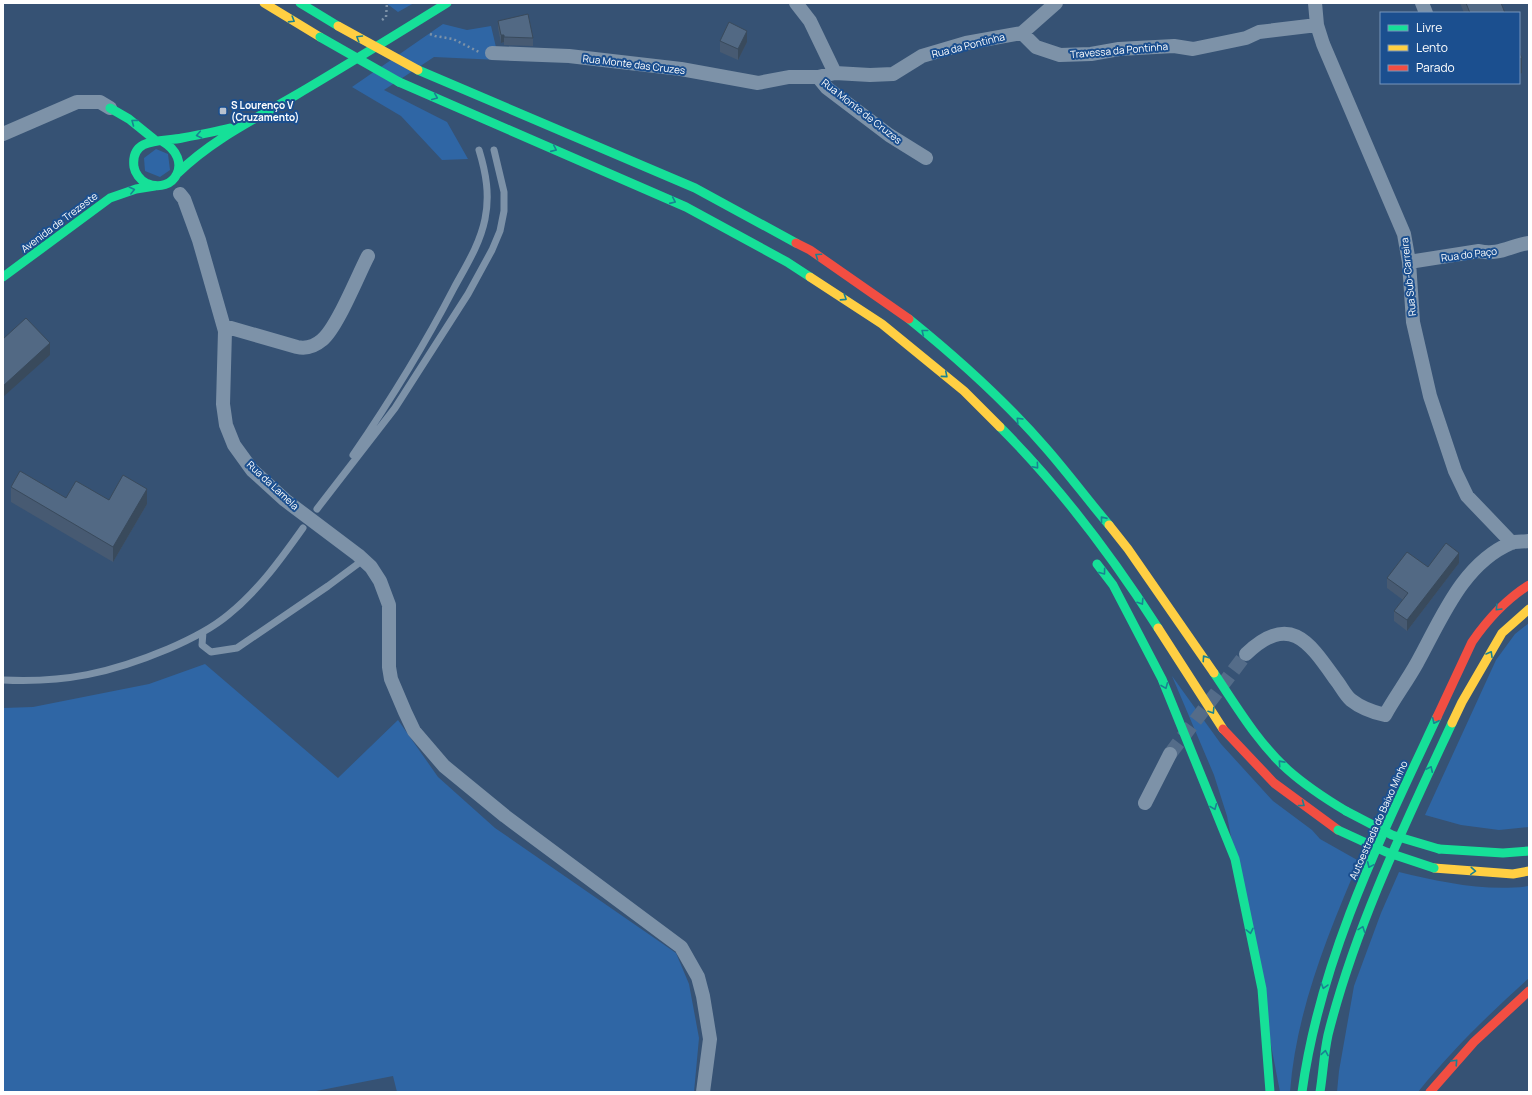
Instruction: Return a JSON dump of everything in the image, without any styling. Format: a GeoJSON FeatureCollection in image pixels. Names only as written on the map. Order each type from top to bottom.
{"type":"FeatureCollection","features":[{"type":"Feature","properties":{"kind":"main road"},"geometry":{"type":"LineString","coordinates":[[264,3],[399,82],[686,207],[787,262],[882,324],[964,391],[1010,437],[1069,504],[1123,574],[1224,730],[1274,783],[1338,830],[1386,852],[1434,868],[1513,874],[1529,871]]}},
{"type":"Feature","properties":{"kind":"main road"},"geometry":{"type":"LineString","coordinates":[[300,3],[338,26],[418,70],[695,188],[810,250],[901,314],[942,346],[987,388],[1044,446],[1128,549],[1260,740],[1288,770],[1314,790],[1346,811],[1392,835],[1439,849],[1526,851]]}},
{"type":"Feature","properties":{"kind":"main road"},"geometry":{"type":"LineString","coordinates":[[110,198],[136,189],[168,184],[190,161],[235,127],[294,96],[442,5]]}},
{"type":"Feature","properties":{"kind":"main road"},"geometry":{"type":"LineString","coordinates":[[110,108],[121,126]]}},
{"type":"Feature","properties":{"kind":"main road"},"geometry":{"type":"LineString","coordinates":[[110,108],[159,140],[168,143],[178,153],[180,167],[177,174],[180,194]]}},
{"type":"Feature","properties":{"kind":"main road"},"geometry":{"type":"LineString","coordinates":[[126,173],[142,145],[159,140],[235,127]]}},
{"type":"Feature","properties":{"kind":"main road"},"geometry":{"type":"LineString","coordinates":[[130,145],[134,158],[135,170],[138,176],[143,181],[155,186]]}},
{"type":"Feature","properties":{"kind":"main road"},"geometry":{"type":"LineString","coordinates":[[168,184],[180,194]]}},
{"type":"Feature","properties":{"kind":"main road"},"geometry":{"type":"LineString","coordinates":[[110,198],[118,186]]}},
{"type":"Feature","properties":{"kind":"main road","name":"Avenida de Trezeste"},"geometry":{"type":"LineString","coordinates":[[3,277],[110,198]]}},
{"type":"Feature","properties":{"kind":"main road"},"geometry":{"type":"LineString","coordinates":[[1010,437],[1020,461]]}},
{"type":"Feature","properties":{"kind":"main road"},"geometry":{"type":"LineString","coordinates":[[1090,553],[1113,585],[1162,679],[1235,859],[1262,989],[1270,1092]]}},
{"type":"Feature","properties":{"kind":"main road","name":"Autoestrada do Baixo Minho"},"geometry":{"type":"LineString","coordinates":[[1302,1092],[1306,1059],[1316,1013],[1336,946],[1399,798],[1472,642],[1487,620],[1511,595],[1529,585]]}},
{"type":"Feature","properties":{"kind":"main road"},"geometry":{"type":"LineString","coordinates":[[1320,1092],[1328,1036],[1344,982],[1363,926],[1414,804],[1462,702],[1502,633],[1529,609]]}},
{"type":"Feature","properties":{"kind":"main road"},"geometry":{"type":"LineString","coordinates":[[1430,1092],[1474,1042],[1529,991]]}},
{"type":"Feature","properties":{"kind":"street"},"geometry":{"type":"LineString","coordinates":[[796,3],[810,21],[835,73]]}},
{"type":"Feature","properties":{"kind":"street"},"geometry":{"type":"LineString","coordinates":[[1022,34],[1056,3]]}},
{"type":"Feature","properties":{"kind":"street","name":"Rua Sub-Carreira"},"geometry":{"type":"LineString","coordinates":[[1315,3],[1317,26],[1404,234],[1409,262],[1413,322],[1430,396],[1455,471],[1467,496],[1512,543]]}},
{"type":"Feature","properties":{"kind":"street","name":"Travessa da Pontinha"},"geometry":{"type":"LineString","coordinates":[[1022,34],[1036,47],[1060,55],[1091,54],[1119,48],[1174,46],[1193,49],[1246,38],[1259,32],[1317,26]]}},
{"type":"Feature","properties":{"kind":"street","name":"Rua da Pontinha"},"geometry":{"type":"LineString","coordinates":[[835,73],[870,76],[893,74],[922,56],[966,43],[1022,34]]}},
{"type":"Feature","properties":{"kind":"street","name":"Rua Monte das Cruzes"},"geometry":{"type":"LineString","coordinates":[[492,53],[569,56],[681,69],[758,84],[789,77],[818,78],[835,73]]}},
{"type":"Feature","properties":{"kind":"street","name":"Rua Monte de Cruzes"},"geometry":{"type":"LineString","coordinates":[[818,78],[827,88],[889,135],[926,158]]}},
{"type":"Feature","properties":{"kind":"street"},"geometry":{"type":"LineString","coordinates":[[3,134],[76,102],[100,102],[110,108]]}},
{"type":"Feature","properties":{"kind":"street","name":"Rua da Lamela"},"geometry":{"type":"LineString","coordinates":[[180,194],[184,199],[199,240],[224,326],[226,349],[224,404],[226,425],[234,445],[252,470],[286,500],[363,560],[380,581],[389,605],[389,667],[400,701],[414,731],[444,766],[505,816],[681,947],[698,977],[703,996],[710,1039],[703,1092]]}},
{"type":"Feature","properties":{"kind":"street","name":"Rua do Paço"},"geometry":{"type":"LineString","coordinates":[[1409,262],[1479,251],[1487,253],[1515,248],[1522,244],[1529,243]]}},
{"type":"Feature","properties":{"kind":"street"},"geometry":{"type":"LineString","coordinates":[[224,326],[302,348],[317,344],[330,330],[368,256]]}},
{"type":"Feature","properties":{"kind":"street"},"geometry":{"type":"LineString","coordinates":[[1246,654],[1260,641],[1280,633],[1295,635],[1308,644],[1350,699],[1370,712],[1384,714],[1417,664],[1440,619],[1468,577],[1489,556],[1512,543],[1529,541]]}},
{"type":"Feature","properties":{"kind":"street"},"geometry":{"type":"LineString","coordinates":[[1145,803],[1170,754]]}},
{"type":"Feature","properties":{"kind":"lane"},"geometry":{"type":"LineString","coordinates":[[479,150],[486,172],[488,195],[485,219],[479,240],[437,320],[391,399],[317,509],[395,408],[468,294],[492,250],[500,231],[504,211],[504,192],[494,150]]}},
{"type":"Feature","properties":{"kind":"lane"},"geometry":{"type":"LineString","coordinates":[[3,680],[33,682],[83,677],[131,664],[203,632],[228,615],[272,572],[303,528]]}},
{"type":"Feature","properties":{"kind":"lane"},"geometry":{"type":"LineString","coordinates":[[203,632],[202,645],[211,652],[237,648],[321,591],[363,560]]}},
{"type":"Feature","properties":{"kind":"path"},"geometry":{"type":"LineString","coordinates":[[386,17],[387,3]]}},
{"type":"Feature","properties":{"kind":"path"},"geometry":{"type":"LineString","coordinates":[[435,36],[453,39],[482,54],[492,53]]}},
{"type":"Feature","properties":{"kind":"shaded area"},"geometry":{"type":"Polygon","coordinates":[[[386,3],[414,3],[398,12],[386,3]]]}},
{"type":"Feature","properties":{"kind":"shaded area"},"geometry":{"type":"Polygon","coordinates":[[[443,24],[467,30],[491,26],[499,60],[434,57],[384,90],[447,122],[468,159],[442,160],[401,116],[352,87],[443,24]]]}},
{"type":"Feature","properties":{"kind":"shaded area"},"geometry":{"type":"Polygon","coordinates":[[[156,149],[168,154],[170,170],[160,177],[145,171],[144,158],[156,149]]]}},
{"type":"Feature","properties":{"kind":"shaded area"},"geometry":{"type":"Polygon","coordinates":[[[1529,623],[1529,827],[1499,830],[1461,825],[1425,815],[1496,660],[1515,634],[1529,623]]]}},
{"type":"Feature","properties":{"kind":"shaded area"},"geometry":{"type":"Polygon","coordinates":[[[205,664],[338,778],[398,720],[438,777],[495,828],[676,953],[689,984],[699,1038],[694,1092],[397,1092],[393,1076],[311,1092],[3,1092],[3,708],[33,707],[149,684],[205,664]]]}},
{"type":"Feature","properties":{"kind":"shaded area"},"geometry":{"type":"Polygon","coordinates":[[[1172,676],[1221,744],[1273,801],[1312,830],[1320,839],[1359,861],[1325,945],[1306,1003],[1293,1062],[1290,1092],[1280,1092],[1227,816],[1214,775],[1172,676]]]}},
{"type":"Feature","properties":{"kind":"shaded area"},"geometry":{"type":"Polygon","coordinates":[[[1399,872],[1480,887],[1513,888],[1529,886],[1529,978],[1471,1033],[1418,1092],[1337,1092],[1339,1071],[1354,986],[1381,913],[1399,872]]]}},
{"type":"Feature","properties":{"kind":"building"},"geometry":{"type":"Polygon","coordinates":[[[1466,3],[1501,3],[1505,12],[1470,12],[1466,3]]]}},
{"type":"Feature","properties":{"kind":"building"},"geometry":{"type":"Polygon","coordinates":[[[528,14],[533,38],[504,37],[504,35],[501,35],[498,21],[528,14]]]}},
{"type":"Feature","properties":{"kind":"building"},"geometry":{"type":"Polygon","coordinates":[[[729,22],[747,31],[738,49],[720,41],[729,22]]]}},
{"type":"Feature","properties":{"kind":"building"},"geometry":{"type":"Polygon","coordinates":[[[26,318],[50,343],[3,386],[3,339],[26,318]]]}},
{"type":"Feature","properties":{"kind":"building"},"geometry":{"type":"Polygon","coordinates":[[[20,471],[66,498],[76,481],[109,500],[123,475],[147,489],[113,547],[11,487],[20,471]]]}},
{"type":"Feature","properties":{"kind":"building"},"geometry":{"type":"Polygon","coordinates":[[[1446,543],[1459,553],[1407,620],[1394,611],[1408,593],[1387,578],[1407,552],[1428,567],[1446,543]]]}},
{"type":"Feature","properties":{"kind":"tunnel"},"geometry":{"type":"LineString","coordinates":[[1170,754],[1246,654]]}},
{"type":"Feature","properties":{"kind":"traffic: fast"},"geometry":{"type":"LineString","coordinates":[[300,3],[338,26]]}},
{"type":"Feature","properties":{"kind":"traffic: fast"},"geometry":{"type":"LineString","coordinates":[[178,173],[205,150],[235,130],[296,95],[447,3]]}},
{"type":"Feature","properties":{"kind":"traffic: fast"},"geometry":{"type":"LineString","coordinates":[[320,37],[399,82]]}},
{"type":"Feature","properties":{"kind":"traffic: fast"},"geometry":{"type":"LineString","coordinates":[[418,70],[695,188],[796,243]]}},
{"type":"Feature","properties":{"kind":"traffic: fast"},"geometry":{"type":"LineString","coordinates":[[399,82],[686,207],[787,262],[810,277]]}},
{"type":"Feature","properties":{"kind":"traffic: fast"},"geometry":{"type":"LineString","coordinates":[[110,108],[129,119],[155,140]]}},
{"type":"Feature","properties":{"kind":"traffic: fast"},"geometry":{"type":"LineString","coordinates":[[162,141],[172,149],[177,157],[179,166],[177,174],[172,180],[165,185],[156,186],[144,182],[138,176],[134,167],[134,157],[137,150],[143,145],[150,142],[182,138],[230,128]]}},
{"type":"Feature","properties":{"kind":"traffic: fast"},"geometry":{"type":"LineString","coordinates":[[3,277],[110,198],[136,189],[155,186]]}},
{"type":"Feature","properties":{"kind":"traffic: fast"},"geometry":{"type":"LineString","coordinates":[[909,319],[997,396],[1053,456],[1109,525]]}},
{"type":"Feature","properties":{"kind":"traffic: fast"},"geometry":{"type":"LineString","coordinates":[[1000,427],[1044,474],[1084,523],[1104,549],[1158,628]]}},
{"type":"Feature","properties":{"kind":"traffic: fast"},"geometry":{"type":"LineString","coordinates":[[1097,564],[1113,585],[1162,679],[1235,859],[1262,989],[1270,1092]]}},
{"type":"Feature","properties":{"kind":"traffic: fast"},"geometry":{"type":"LineString","coordinates":[[1214,673],[1248,724],[1277,759],[1309,787],[1346,811]]}},
{"type":"Feature","properties":{"kind":"traffic: fast"},"geometry":{"type":"LineString","coordinates":[[1302,1092],[1311,1043],[1323,994],[1338,947],[1374,853],[1437,717]]}},
{"type":"Feature","properties":{"kind":"traffic: fast"},"geometry":{"type":"LineString","coordinates":[[1320,1092],[1328,1035],[1352,955],[1382,876],[1452,723]]}},
{"type":"Feature","properties":{"kind":"traffic: fast"},"geometry":{"type":"LineString","coordinates":[[1346,811],[1392,835],[1439,849]]}},
{"type":"Feature","properties":{"kind":"traffic: fast"},"geometry":{"type":"LineString","coordinates":[[1338,830],[1386,852],[1434,868]]}},
{"type":"Feature","properties":{"kind":"traffic: fast"},"geometry":{"type":"LineString","coordinates":[[1439,849],[1503,853],[1529,851]]}},
{"type":"Feature","properties":{"kind":"traffic: slow"},"geometry":{"type":"LineString","coordinates":[[264,3],[320,37]]}},
{"type":"Feature","properties":{"kind":"traffic: slow"},"geometry":{"type":"LineString","coordinates":[[338,26],[418,70]]}},
{"type":"Feature","properties":{"kind":"traffic: slow"},"geometry":{"type":"LineString","coordinates":[[810,277],[882,324],[964,391],[1000,427]]}},
{"type":"Feature","properties":{"kind":"traffic: slow"},"geometry":{"type":"LineString","coordinates":[[1109,525],[1128,549],[1214,673]]}},
{"type":"Feature","properties":{"kind":"traffic: slow"},"geometry":{"type":"LineString","coordinates":[[1452,723],[1462,702],[1502,633],[1529,609]]}},
{"type":"Feature","properties":{"kind":"traffic: slow"},"geometry":{"type":"LineString","coordinates":[[1158,628],[1223,729]]}},
{"type":"Feature","properties":{"kind":"traffic: slow"},"geometry":{"type":"LineString","coordinates":[[1434,868],[1513,874],[1529,871]]}},
{"type":"Feature","properties":{"kind":"traffic: jam"},"geometry":{"type":"LineString","coordinates":[[796,243],[810,250],[909,319]]}},
{"type":"Feature","properties":{"kind":"traffic: jam"},"geometry":{"type":"LineString","coordinates":[[1437,717],[1472,642],[1498,610],[1512,597],[1529,585]]}},
{"type":"Feature","properties":{"kind":"traffic: jam"},"geometry":{"type":"LineString","coordinates":[[1223,729],[1274,783],[1338,830]]}},
{"type":"Feature","properties":{"kind":"traffic: jam"},"geometry":{"type":"LineString","coordinates":[[1430,1092],[1474,1042],[1529,991]]}},
{"type":"Feature","properties":{"kind":"place","name":"S Lourenço V (Cruzamento)"},"geometry":{"type":"Point","coordinates":[223,111]}}]}
